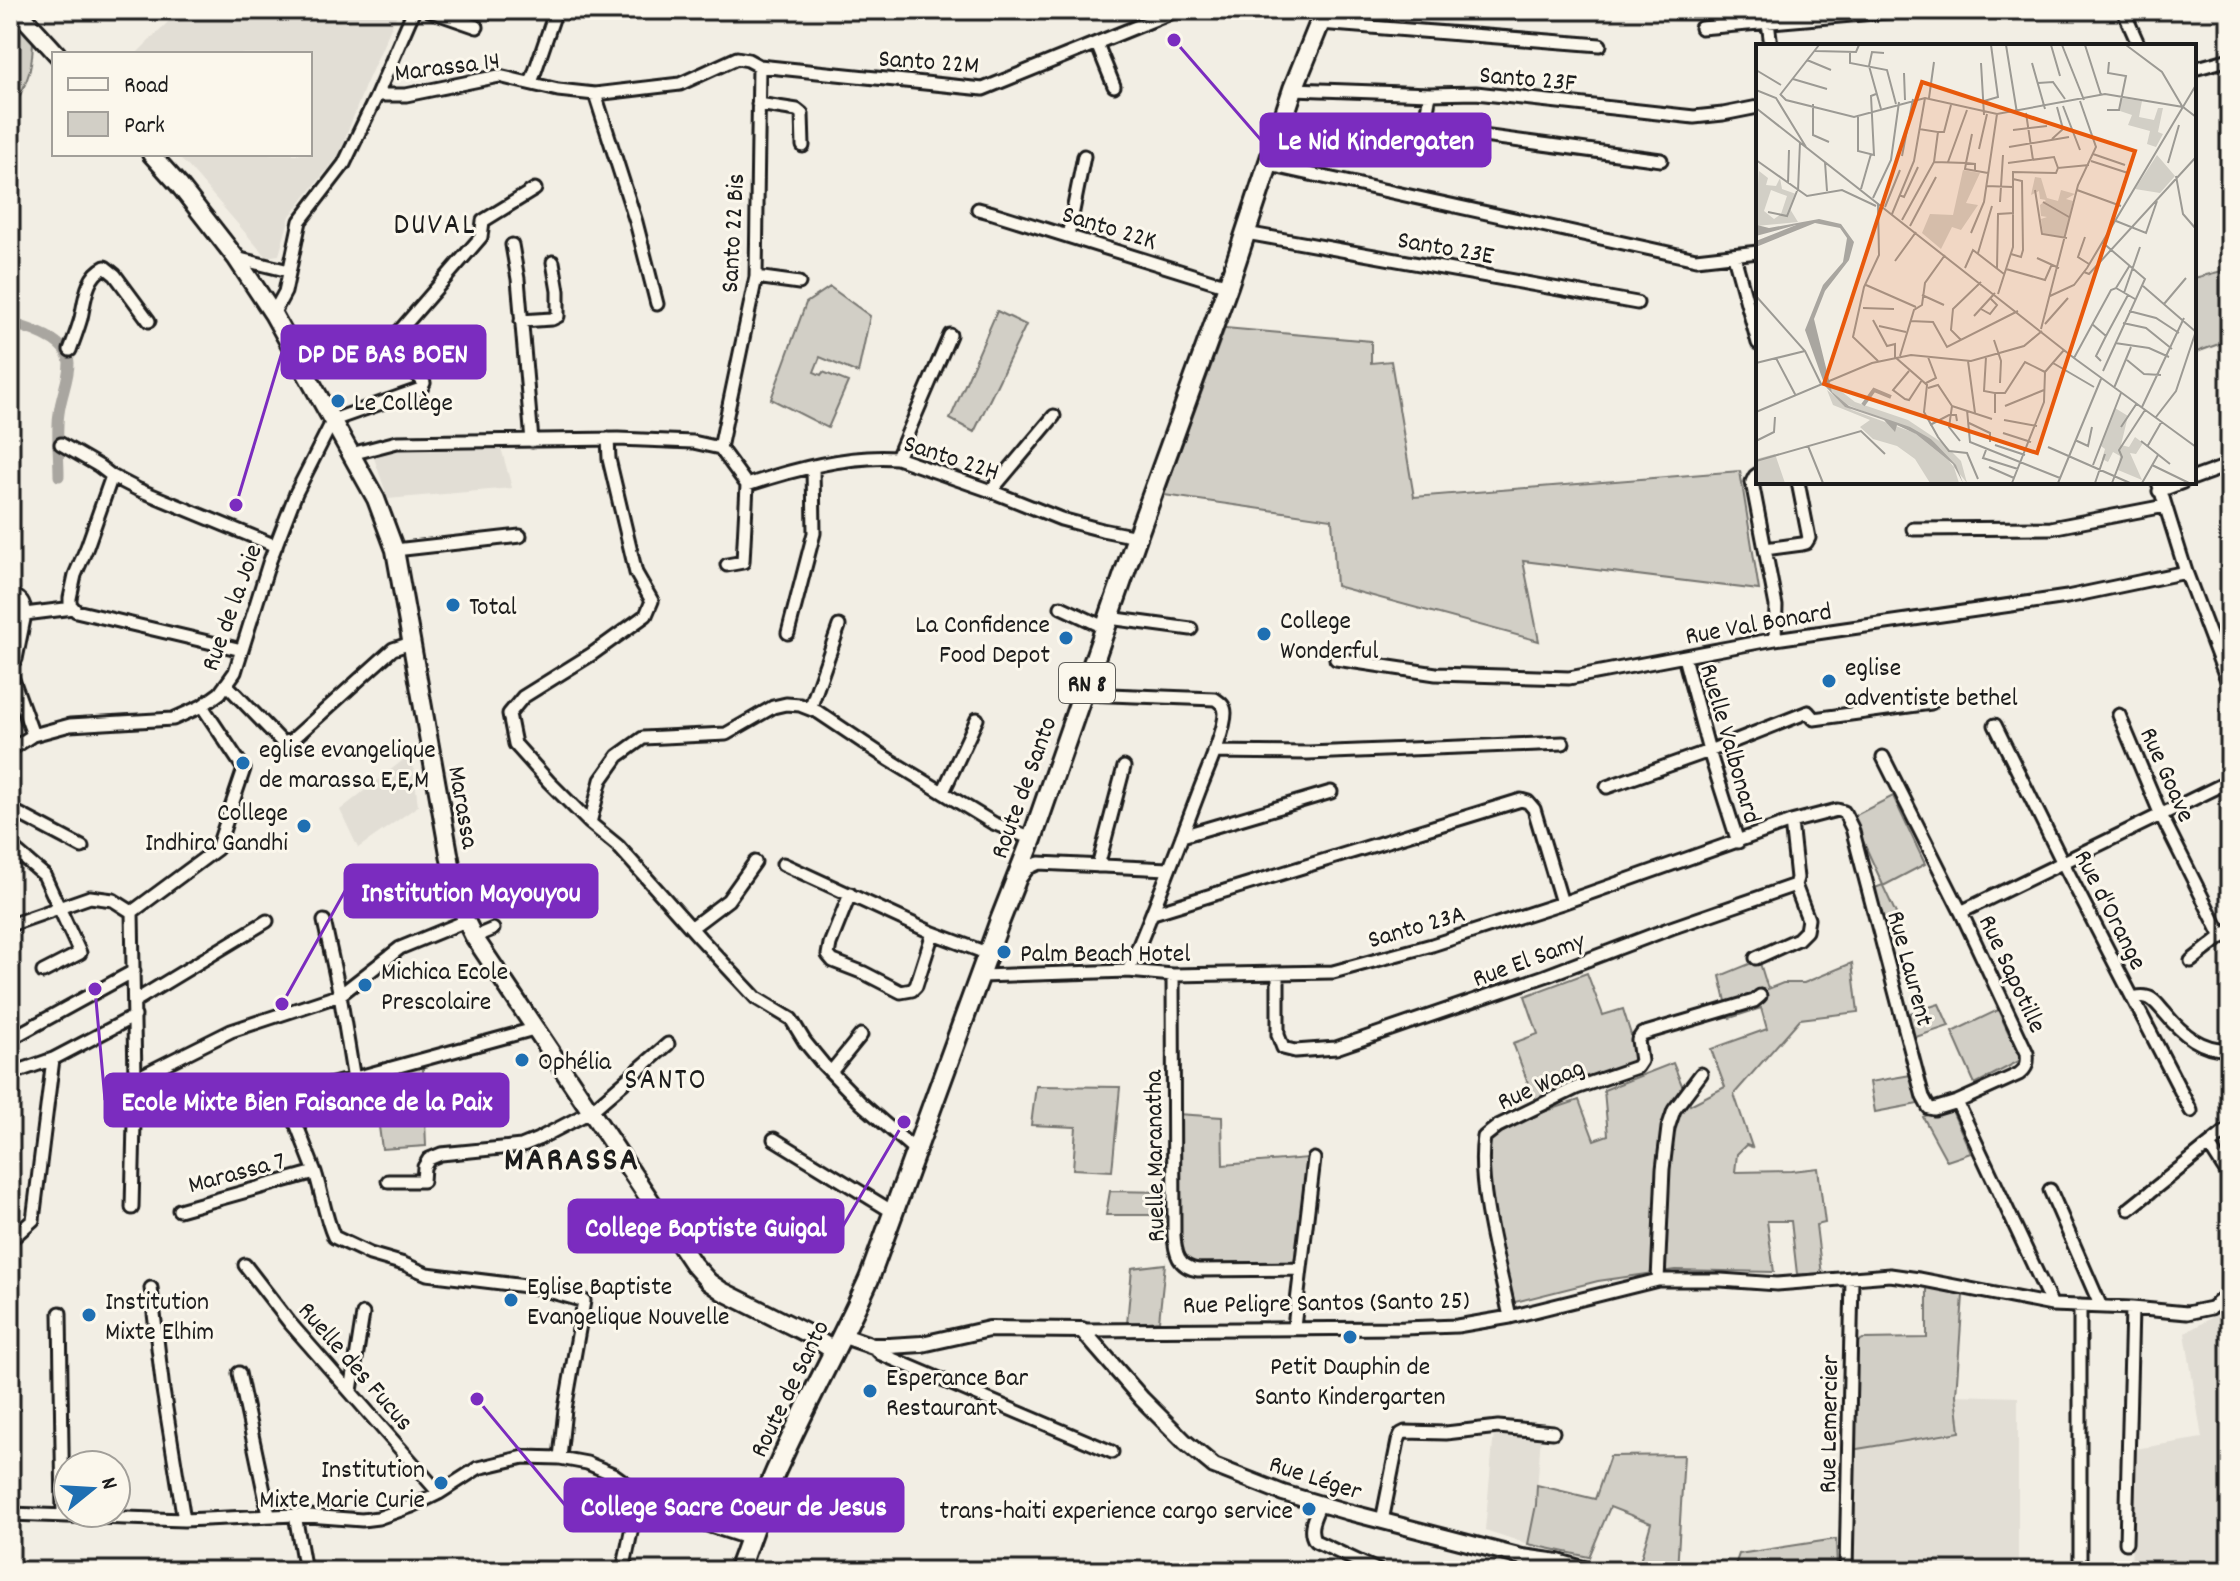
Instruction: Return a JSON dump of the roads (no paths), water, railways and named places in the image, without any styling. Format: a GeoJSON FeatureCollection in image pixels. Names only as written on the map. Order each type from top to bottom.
{"type":"FeatureCollection","features":[{"type":"Feature","properties":{"kind":"main road"},"geometry":{"type":"LineString","coordinates":[[17,10],[55,52]]}},
{"type":"Feature","properties":{"kind":"main road","name":"Route de Santo"},"geometry":{"type":"LineString","coordinates":[[738,1571],[779,1462],[869,1279],[1032,839],[1228,286],[1293,89],[1322,16]]}},
{"type":"Feature","properties":{"kind":"main road","name":"Marassa"},"geometry":{"type":"LineString","coordinates":[[153,156],[236,258],[273,314],[376,499],[395,550],[453,876],[474,937],[668,1229],[709,1282],[839,1343]]}},
{"type":"Feature","properties":{"kind":"street"},"geometry":{"type":"LineString","coordinates":[[377,95],[414,10]]}},
{"type":"Feature","properties":{"kind":"street"},"geometry":{"type":"LineString","coordinates":[[428,10],[477,27]]}},
{"type":"Feature","properties":{"kind":"street"},"geometry":{"type":"LineString","coordinates":[[531,83],[556,10]]}},
{"type":"Feature","properties":{"kind":"street","name":"Santo 22M"},"geometry":{"type":"LineString","coordinates":[[759,66],[983,89],[1178,10]]}},
{"type":"Feature","properties":{"kind":"street"},"geometry":{"type":"LineString","coordinates":[[1701,28],[1909,10]]}},
{"type":"Feature","properties":{"kind":"street"},"geometry":{"type":"LineString","coordinates":[[2123,10],[2138,44]]}},
{"type":"Feature","properties":{"kind":"street"},"geometry":{"type":"LineString","coordinates":[[1322,16],[1600,45]]}},
{"type":"Feature","properties":{"kind":"street"},"geometry":{"type":"LineString","coordinates":[[1768,22],[1771,44]]}},
{"type":"Feature","properties":{"kind":"street"},"geometry":{"type":"LineString","coordinates":[[1097,44],[1114,86]]}},
{"type":"Feature","properties":{"kind":"street","name":"Marassa 14"},"geometry":{"type":"LineString","coordinates":[[273,314],[285,292],[300,221],[344,164],[377,95],[406,95],[499,76],[558,90],[595,94],[680,84],[737,58],[759,66]]}},
{"type":"Feature","properties":{"kind":"street"},"geometry":{"type":"LineString","coordinates":[[2196,68],[2230,59]]}},
{"type":"Feature","properties":{"kind":"street","name":"Santo 22 Bis"},"geometry":{"type":"LineString","coordinates":[[720,448],[756,277],[759,66]]}},
{"type":"Feature","properties":{"kind":"street","name":"Santo 23F"},"geometry":{"type":"LineString","coordinates":[[1293,89],[1476,93],[1694,117],[1756,107]]}},
{"type":"Feature","properties":{"kind":"street"},"geometry":{"type":"LineString","coordinates":[[595,94],[636,222],[657,304]]}},
{"type":"Feature","properties":{"kind":"street"},"geometry":{"type":"LineString","coordinates":[[1430,94],[1426,116],[1431,129],[1661,160]]}},
{"type":"Feature","properties":{"kind":"street"},"geometry":{"type":"LineString","coordinates":[[758,104],[797,110],[802,114],[803,146]]}},
{"type":"Feature","properties":{"kind":"street"},"geometry":{"type":"LineString","coordinates":[[1068,236],[1084,156]]}},
{"type":"Feature","properties":{"kind":"street"},"geometry":{"type":"LineString","coordinates":[[1269,165],[1696,259],[1756,252]]}},
{"type":"Feature","properties":{"kind":"street"},"geometry":{"type":"LineString","coordinates":[[333,420],[421,389],[424,383],[390,342],[481,237],[483,221],[535,189]]}},
{"type":"Feature","properties":{"kind":"street","name":"Santo 22K"},"geometry":{"type":"LineString","coordinates":[[978,209],[1228,286]]}},
{"type":"Feature","properties":{"kind":"street","name":"Santo 23E"},"geometry":{"type":"LineString","coordinates":[[1246,233],[1637,303]]}},
{"type":"Feature","properties":{"kind":"street"},"geometry":{"type":"LineString","coordinates":[[512,245],[517,270],[532,441]]}},
{"type":"Feature","properties":{"kind":"street"},"geometry":{"type":"LineString","coordinates":[[1734,256],[1756,336]]}},
{"type":"Feature","properties":{"kind":"street"},"geometry":{"type":"LineString","coordinates":[[236,258],[289,271]]}},
{"type":"Feature","properties":{"kind":"street"},"geometry":{"type":"LineString","coordinates":[[521,321],[558,316],[553,262]]}},
{"type":"Feature","properties":{"kind":"street"},"geometry":{"type":"LineString","coordinates":[[70,350],[88,287],[100,269],[105,267],[115,275],[149,321]]}},
{"type":"Feature","properties":{"kind":"street"},"geometry":{"type":"LineString","coordinates":[[756,277],[799,283]]}},
{"type":"Feature","properties":{"kind":"street"},"geometry":{"type":"LineString","coordinates":[[897,458],[950,335]]}},
{"type":"Feature","properties":{"kind":"street"},"geometry":{"type":"LineString","coordinates":[[991,491],[1054,416]]}},
{"type":"Feature","properties":{"kind":"street","name":"Rue de la Joie"},"geometry":{"type":"LineString","coordinates":[[10,750],[33,735],[70,725],[173,719],[202,706],[220,693],[235,672],[296,493],[333,420]]}},
{"type":"Feature","properties":{"kind":"street"},"geometry":{"type":"LineString","coordinates":[[608,439],[609,459],[636,573],[652,601],[646,615],[592,654],[523,697],[509,714],[515,744],[590,823],[618,846],[756,998],[791,1019],[805,1042],[831,1072],[916,1151]]}},
{"type":"Feature","properties":{"kind":"street"},"geometry":{"type":"LineString","coordinates":[[351,454],[397,442],[608,439],[693,442],[720,448],[747,485],[743,562],[727,565]]}},
{"type":"Feature","properties":{"kind":"street"},"geometry":{"type":"LineString","coordinates":[[61,444],[137,489],[276,546]]}},
{"type":"Feature","properties":{"kind":"street","name":"Santo 22H"},"geometry":{"type":"LineString","coordinates":[[747,485],[813,466],[897,458],[1061,519],[1137,537]]}},
{"type":"Feature","properties":{"kind":"street"},"geometry":{"type":"LineString","coordinates":[[2196,477],[2230,465]]}},
{"type":"Feature","properties":{"kind":"street"},"geometry":{"type":"LineString","coordinates":[[788,633],[814,533],[813,466]]}},
{"type":"Feature","properties":{"kind":"street"},"geometry":{"type":"LineString","coordinates":[[1756,475],[1752,482],[1776,606],[1775,639]]}},
{"type":"Feature","properties":{"kind":"street"},"geometry":{"type":"LineString","coordinates":[[112,476],[75,575],[70,598],[73,608],[242,650]]}},
{"type":"Feature","properties":{"kind":"street"},"geometry":{"type":"LineString","coordinates":[[1765,549],[1802,544],[1809,538],[1798,484]]}},
{"type":"Feature","properties":{"kind":"street"},"geometry":{"type":"LineString","coordinates":[[2158,486],[2186,572],[2230,688]]}},
{"type":"Feature","properties":{"kind":"street"},"geometry":{"type":"LineString","coordinates":[[1913,529],[2051,528],[2165,506]]}},
{"type":"Feature","properties":{"kind":"street"},"geometry":{"type":"LineString","coordinates":[[395,550],[520,536]]}},
{"type":"Feature","properties":{"kind":"street","name":"Rue Val Bonard"},"geometry":{"type":"LineString","coordinates":[[1336,659],[1436,674],[1569,678],[1775,639],[2067,597],[2186,572]]}},
{"type":"Feature","properties":{"kind":"street"},"geometry":{"type":"LineString","coordinates":[[10,595],[20,598],[25,614],[16,659],[10,663]]}},
{"type":"Feature","properties":{"kind":"street"},"geometry":{"type":"LineString","coordinates":[[1061,607],[1108,623],[1191,629]]}},
{"type":"Feature","properties":{"kind":"street"},"geometry":{"type":"LineString","coordinates":[[25,614],[73,608]]}},
{"type":"Feature","properties":{"kind":"street"},"geometry":{"type":"LineString","coordinates":[[810,709],[839,626]]}},
{"type":"Feature","properties":{"kind":"street"},"geometry":{"type":"LineString","coordinates":[[226,684],[283,743],[292,740],[393,649],[411,643]]}},
{"type":"Feature","properties":{"kind":"street","name":"Ruelle Valbonard"},"geometry":{"type":"LineString","coordinates":[[1684,657],[1738,842]]}},
{"type":"Feature","properties":{"kind":"street"},"geometry":{"type":"LineString","coordinates":[[10,671],[33,735]]}},
{"type":"Feature","properties":{"kind":"street"},"geometry":{"type":"LineString","coordinates":[[1083,694],[1215,699],[1222,703],[1225,711],[1214,752],[1128,971]]}},
{"type":"Feature","properties":{"kind":"street"},"geometry":{"type":"LineString","coordinates":[[1607,787],[1808,712],[1814,719],[1931,703]]}},
{"type":"Feature","properties":{"kind":"street"},"geometry":{"type":"LineString","coordinates":[[590,823],[601,780],[618,756],[643,738],[726,734],[773,707],[786,704],[800,705],[818,712],[993,823],[1032,839]]}},
{"type":"Feature","properties":{"kind":"street"},"geometry":{"type":"LineString","coordinates":[[132,912],[217,849],[244,769],[202,706]]}},
{"type":"Feature","properties":{"kind":"street","name":"Rue Goave"},"geometry":{"type":"LineString","coordinates":[[2119,715],[2161,815],[2226,933]]}},
{"type":"Feature","properties":{"kind":"street"},"geometry":{"type":"LineString","coordinates":[[943,792],[977,719]]}},
{"type":"Feature","properties":{"kind":"street","name":"Rue d'Orange"},"geometry":{"type":"LineString","coordinates":[[1995,725],[2191,1111]]}},
{"type":"Feature","properties":{"kind":"street"},"geometry":{"type":"LineString","coordinates":[[1214,752],[1308,753],[1563,743]]}},
{"type":"Feature","properties":{"kind":"street","name":"Rue Sapotille"},"geometry":{"type":"LineString","coordinates":[[1883,757],[2027,1053],[2028,1063],[2019,1074],[1957,1102]]}},
{"type":"Feature","properties":{"kind":"street"},"geometry":{"type":"LineString","coordinates":[[1098,866],[1124,767]]}},
{"type":"Feature","properties":{"kind":"street"},"geometry":{"type":"LineString","coordinates":[[1961,912],[2230,781]]}},
{"type":"Feature","properties":{"kind":"street"},"geometry":{"type":"LineString","coordinates":[[1182,836],[1331,792]]}},
{"type":"Feature","properties":{"kind":"street"},"geometry":{"type":"LineString","coordinates":[[1153,913],[1521,800],[1534,809],[1562,903]]}},
{"type":"Feature","properties":{"kind":"street"},"geometry":{"type":"LineString","coordinates":[[10,809],[82,847]]}},
{"type":"Feature","properties":{"kind":"street","name":"Santo 23A"},"geometry":{"type":"LineString","coordinates":[[981,976],[1128,971],[1173,975],[1333,972],[1432,945],[1562,903],[1791,822],[1826,812],[1844,812]]}},
{"type":"Feature","properties":{"kind":"street","name":"Rue Laurent"},"geometry":{"type":"LineString","coordinates":[[1844,812],[1852,828],[1923,1097],[1929,1108],[1934,1109],[1957,1102]]}},
{"type":"Feature","properties":{"kind":"street"},"geometry":{"type":"LineString","coordinates":[[1756,958],[1798,939],[1806,931],[1808,919],[1795,885],[1797,878],[1791,822]]}},
{"type":"Feature","properties":{"kind":"street"},"geometry":{"type":"LineString","coordinates":[[10,846],[44,875],[80,953],[43,972]]}},
{"type":"Feature","properties":{"kind":"street"},"geometry":{"type":"LineString","coordinates":[[691,928],[728,900],[755,862]]}},
{"type":"Feature","properties":{"kind":"street"},"geometry":{"type":"LineString","coordinates":[[1013,887],[1028,868],[1039,863],[1168,869]]}},
{"type":"Feature","properties":{"kind":"street"},"geometry":{"type":"LineString","coordinates":[[783,864],[933,933],[989,954]]}},
{"type":"Feature","properties":{"kind":"street","name":"Rue El Samy"},"geometry":{"type":"LineString","coordinates":[[1278,974],[1278,1035],[1283,1048],[1295,1051],[1336,1048],[1795,885]]}},
{"type":"Feature","properties":{"kind":"street"},"geometry":{"type":"LineString","coordinates":[[850,894],[830,944],[828,955],[833,961],[901,992],[908,992],[916,986],[933,933]]}},
{"type":"Feature","properties":{"kind":"street"},"geometry":{"type":"LineString","coordinates":[[10,925],[90,897],[113,900],[132,912]]}},
{"type":"Feature","properties":{"kind":"street"},"geometry":{"type":"LineString","coordinates":[[132,912],[135,1001],[132,1208]]}},
{"type":"Feature","properties":{"kind":"street"},"geometry":{"type":"LineString","coordinates":[[135,1001],[267,921]]}},
{"type":"Feature","properties":{"kind":"street"},"geometry":{"type":"LineString","coordinates":[[324,921],[354,1080]]}},
{"type":"Feature","properties":{"kind":"street"},"geometry":{"type":"LineString","coordinates":[[135,1079],[231,1031],[340,995],[400,948],[466,921]]}},
{"type":"Feature","properties":{"kind":"street"},"geometry":{"type":"LineString","coordinates":[[474,937],[493,929]]}},
{"type":"Feature","properties":{"kind":"street"},"geometry":{"type":"LineString","coordinates":[[2191,961],[2226,933]]}},
{"type":"Feature","properties":{"kind":"street"},"geometry":{"type":"LineString","coordinates":[[10,1039],[134,971]]}},
{"type":"Feature","properties":{"kind":"street","name":"Ruelle Maranatha"},"geometry":{"type":"LineString","coordinates":[[1173,975],[1174,1249],[1179,1261],[1188,1268],[1198,1270],[1300,1269]]}},
{"type":"Feature","properties":{"kind":"street","name":"Rue Waag"},"geometry":{"type":"LineString","coordinates":[[1510,1317],[1487,1204],[1482,1152],[1484,1137],[1498,1126],[1576,1088],[1637,1067],[1641,1061],[1638,1040],[1642,1034],[1754,1001],[1760,996]]}},
{"type":"Feature","properties":{"kind":"street"},"geometry":{"type":"LineString","coordinates":[[2133,998],[2145,996],[2153,1000],[2178,1029],[2194,1041],[2217,1050],[2230,1049]]}},
{"type":"Feature","properties":{"kind":"street"},"geometry":{"type":"LineString","coordinates":[[10,1074],[53,1059],[135,1016]]}},
{"type":"Feature","properties":{"kind":"street","name":"Marassa 7"},"geometry":{"type":"LineString","coordinates":[[179,1210],[315,1172],[292,1113],[304,1092],[534,1029]]}},
{"type":"Feature","properties":{"kind":"street"},"geometry":{"type":"LineString","coordinates":[[831,1072],[861,1035]]}},
{"type":"Feature","properties":{"kind":"street"},"geometry":{"type":"LineString","coordinates":[[388,1181],[423,1181],[424,1167],[429,1159],[441,1154],[521,1146],[590,1112],[668,1044]]}},
{"type":"Feature","properties":{"kind":"street"},"geometry":{"type":"LineString","coordinates":[[10,1237],[33,1220],[53,1059]]}},
{"type":"Feature","properties":{"kind":"street"},"geometry":{"type":"LineString","coordinates":[[1658,1280],[1668,1128],[1674,1110],[1701,1074]]}},
{"type":"Feature","properties":{"kind":"street"},"geometry":{"type":"LineString","coordinates":[[1957,1102],[2052,1305]]}},
{"type":"Feature","properties":{"kind":"street"},"geometry":{"type":"LineString","coordinates":[[2129,1209],[2230,1128]]}},
{"type":"Feature","properties":{"kind":"street"},"geometry":{"type":"LineString","coordinates":[[774,1139],[893,1212]]}},
{"type":"Feature","properties":{"kind":"street"},"geometry":{"type":"LineString","coordinates":[[2209,1145],[2230,1178]]}},
{"type":"Feature","properties":{"kind":"street"},"geometry":{"type":"LineString","coordinates":[[1294,1327],[1314,1159]]}},
{"type":"Feature","properties":{"kind":"street"},"geometry":{"type":"LineString","coordinates":[[315,1172],[334,1237],[370,1254],[427,1274],[534,1287],[584,1301],[565,1409],[560,1458]]}},
{"type":"Feature","properties":{"kind":"street"},"geometry":{"type":"LineString","coordinates":[[2050,1190],[2101,1307]]}},
{"type":"Feature","properties":{"kind":"street","name":"Ruelle des Fucus"},"geometry":{"type":"LineString","coordinates":[[245,1265],[289,1322],[439,1493]]}},
{"type":"Feature","properties":{"kind":"street","name":"Rue Peligre Santos (Santo 25)"},"geometry":{"type":"LineString","coordinates":[[839,1343],[873,1346],[922,1344],[989,1329],[1457,1326],[1510,1317],[1658,1280],[1777,1284],[1890,1275],[2052,1305],[2187,1313],[2211,1308],[2230,1293]]}},
{"type":"Feature","properties":{"kind":"street","name":"Rue Lemercier"},"geometry":{"type":"LineString","coordinates":[[1846,1571],[1852,1278]]}},
{"type":"Feature","properties":{"kind":"street"},"geometry":{"type":"LineString","coordinates":[[151,1288],[163,1390],[184,1520]]}},
{"type":"Feature","properties":{"kind":"street"},"geometry":{"type":"LineString","coordinates":[[2080,1306],[2080,1571]]}},
{"type":"Feature","properties":{"kind":"street"},"geometry":{"type":"LineString","coordinates":[[2126,1543],[2132,1308]]}},
{"type":"Feature","properties":{"kind":"street"},"geometry":{"type":"LineString","coordinates":[[60,1313],[62,1449]]}},
{"type":"Feature","properties":{"kind":"street"},"geometry":{"type":"LineString","coordinates":[[351,1391],[363,1314]]}},
{"type":"Feature","properties":{"kind":"street","name":"Rue Léger"},"geometry":{"type":"LineString","coordinates":[[1082,1330],[1142,1399],[1214,1466],[1320,1504],[1556,1567],[1590,1571]]}},
{"type":"Feature","properties":{"kind":"street"},"geometry":{"type":"LineString","coordinates":[[873,1346],[881,1354],[1112,1452]]}},
{"type":"Feature","properties":{"kind":"street"},"geometry":{"type":"LineString","coordinates":[[239,1373],[269,1515]]}},
{"type":"Feature","properties":{"kind":"street"},"geometry":{"type":"LineString","coordinates":[[1382,1521],[1401,1434],[1498,1427],[1553,1432]]}},
{"type":"Feature","properties":{"kind":"street"},"geometry":{"type":"LineString","coordinates":[[132,1518],[184,1520],[295,1515],[362,1520],[378,1518],[439,1493],[478,1468],[524,1457],[560,1458],[587,1463],[613,1474],[656,1505],[750,1539]]}},
{"type":"Feature","properties":{"kind":"street"},"geometry":{"type":"LineString","coordinates":[[623,1571],[639,1493]]}},
{"type":"Feature","properties":{"kind":"street"},"geometry":{"type":"LineString","coordinates":[[1320,1504],[1312,1526],[1315,1541],[1379,1571]]}},
{"type":"Feature","properties":{"kind":"street"},"geometry":{"type":"LineString","coordinates":[[10,1514],[52,1515]]}},
{"type":"Feature","properties":{"kind":"street"},"geometry":{"type":"LineString","coordinates":[[295,1515],[305,1571]]}},
{"type":"Feature","properties":{"kind":"waterway"},"geometry":{"type":"LineString","coordinates":[[10,323],[46,336],[67,355],[69,369],[58,421],[59,476]]}},
{"type":"Feature","properties":{"kind":"place","name":"Le Nid Kindergaten"},"geometry":{"type":"Point","coordinates":[1174,40]}},
{"type":"Feature","properties":{"kind":"place","name":"Le Collège"},"geometry":{"type":"Point","coordinates":[338,401]}},
{"type":"Feature","properties":{"kind":"place","name":"DP DE BAS BOEN"},"geometry":{"type":"Point","coordinates":[236,505]}},
{"type":"Feature","properties":{"kind":"place","name":"Total"},"geometry":{"type":"Point","coordinates":[453,605]}},
{"type":"Feature","properties":{"kind":"place","name":"College Wonderful"},"geometry":{"type":"Point","coordinates":[1264,634]}},
{"type":"Feature","properties":{"kind":"place","name":"La Confidence Food Depot"},"geometry":{"type":"Point","coordinates":[1066,638]}},
{"type":"Feature","properties":{"kind":"place","name":"eglise adventiste bethel"},"geometry":{"type":"Point","coordinates":[1829,681]}},
{"type":"Feature","properties":{"kind":"place","name":"eglise evangelique de marassa E,E,M"},"geometry":{"type":"Point","coordinates":[243,763]}},
{"type":"Feature","properties":{"kind":"place","name":"College Indhira Gandhi"},"geometry":{"type":"Point","coordinates":[304,826]}},
{"type":"Feature","properties":{"kind":"place","name":"Palm Beach Hotel"},"geometry":{"type":"Point","coordinates":[1004,952]}},
{"type":"Feature","properties":{"kind":"place","name":"Michica Ecole Prescolaire"},"geometry":{"type":"Point","coordinates":[365,985]}},
{"type":"Feature","properties":{"kind":"place","name":"Ecole Mixte Bien Faisance de la Paix"},"geometry":{"type":"Point","coordinates":[95,989]}},
{"type":"Feature","properties":{"kind":"place","name":"Institution Mayouyou"},"geometry":{"type":"Point","coordinates":[282,1004]}},
{"type":"Feature","properties":{"kind":"place","name":"Ophélia"},"geometry":{"type":"Point","coordinates":[522,1060]}},
{"type":"Feature","properties":{"kind":"place","name":"College Baptiste Guigal"},"geometry":{"type":"Point","coordinates":[904,1122]}},
{"type":"Feature","properties":{"kind":"place","name":"Eglise Baptiste Evangelique Nouvelle"},"geometry":{"type":"Point","coordinates":[511,1300]}},
{"type":"Feature","properties":{"kind":"place","name":"Institution Mixte Elhim"},"geometry":{"type":"Point","coordinates":[89,1315]}},
{"type":"Feature","properties":{"kind":"place","name":"Petit Dauphin de Santo Kindergarten"},"geometry":{"type":"Point","coordinates":[1350,1337]}},
{"type":"Feature","properties":{"kind":"place","name":"Esperance Bar Restaurant"},"geometry":{"type":"Point","coordinates":[870,1391]}},
{"type":"Feature","properties":{"kind":"place","name":"College Sacre Coeur de Jesus"},"geometry":{"type":"Point","coordinates":[477,1399]}},
{"type":"Feature","properties":{"kind":"place","name":"Institution Mixte Marie Curie"},"geometry":{"type":"Point","coordinates":[441,1483]}},
{"type":"Feature","properties":{"kind":"place","name":"trans-haiti experience cargo service"},"geometry":{"type":"Point","coordinates":[1309,1509]}},
{"type":"Feature","properties":{"kind":"district","name":"DUVAL"},"geometry":{"type":"Point","coordinates":[435,223]}},
{"type":"Feature","properties":{"kind":"district","name":"SANTO"},"geometry":{"type":"Point","coordinates":[666,1078]}},
{"type":"Feature","properties":{"kind":"district","name":"MARASSA"},"geometry":{"type":"Point","coordinates":[572,1157]}}]}
